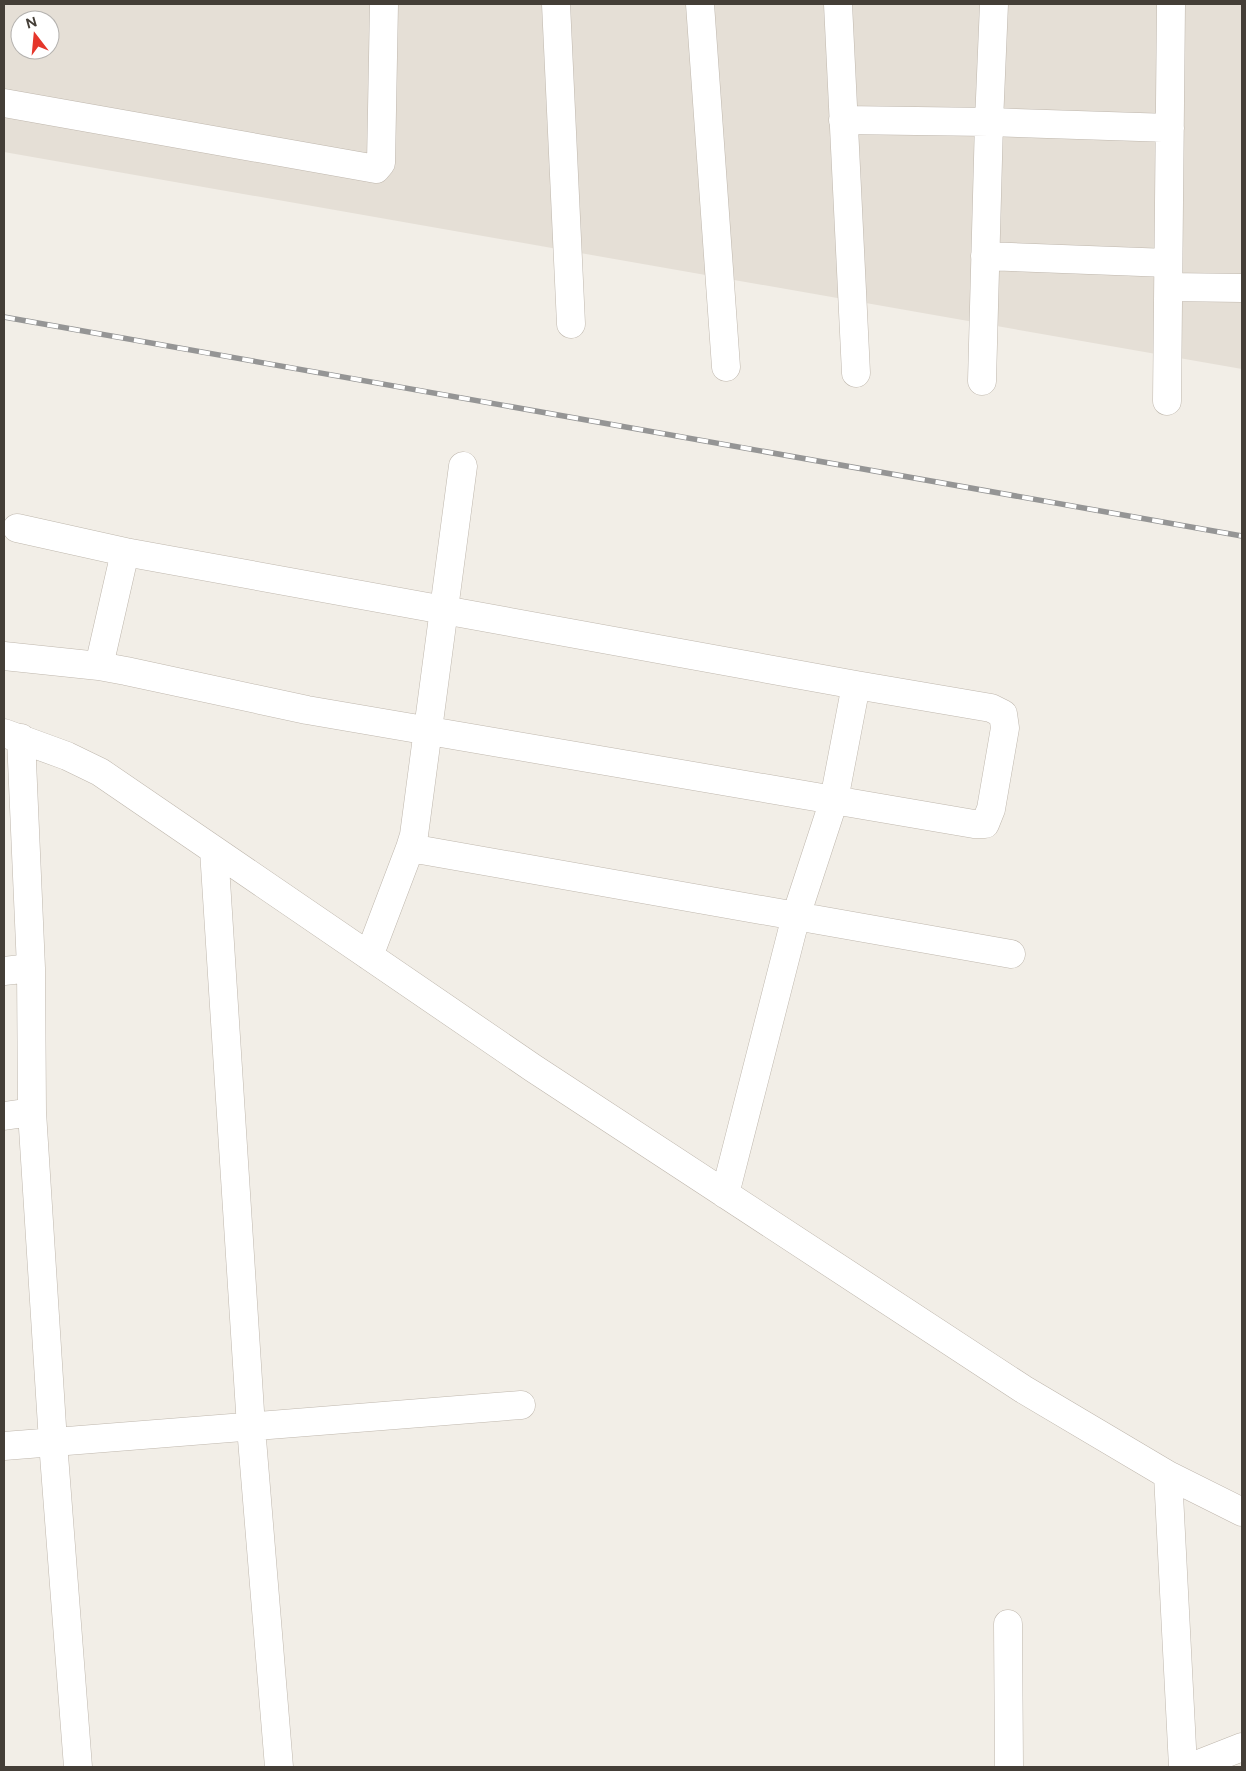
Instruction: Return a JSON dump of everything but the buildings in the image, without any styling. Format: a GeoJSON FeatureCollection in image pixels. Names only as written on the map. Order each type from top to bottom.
{"type":"FeatureCollection","features":[{"type":"Feature","properties":{"kind":"street"},"geometry":{"type":"LineString","coordinates":[[4,103],[376,169],[381,163],[384,4]]}},
{"type":"Feature","properties":{"kind":"street"},"geometry":{"type":"LineString","coordinates":[[556,4],[571,324]]}},
{"type":"Feature","properties":{"kind":"street"},"geometry":{"type":"LineString","coordinates":[[700,4],[726,367]]}},
{"type":"Feature","properties":{"kind":"street"},"geometry":{"type":"LineString","coordinates":[[838,4],[856,373]]}},
{"type":"Feature","properties":{"kind":"street"},"geometry":{"type":"LineString","coordinates":[[982,381],[994,4]]}},
{"type":"Feature","properties":{"kind":"street"},"geometry":{"type":"LineString","coordinates":[[1167,401],[1171,4]]}},
{"type":"Feature","properties":{"kind":"street"},"geometry":{"type":"LineString","coordinates":[[843,120],[989,122],[1170,128]]}},
{"type":"Feature","properties":{"kind":"street"},"geometry":{"type":"LineString","coordinates":[[985,256],[1168,275],[1242,288]]}},
{"type":"Feature","properties":{"kind":"street"},"geometry":{"type":"LineString","coordinates":[[369,956],[414,835],[463,466]]}},
{"type":"Feature","properties":{"kind":"street"},"geometry":{"type":"LineString","coordinates":[[4,656],[99,666],[307,710],[974,824],[985,824],[991,809],[1005,728],[1003,714],[991,708],[125,552],[18,528]]}},
{"type":"Feature","properties":{"kind":"street"},"geometry":{"type":"LineString","coordinates":[[99,666],[125,552]]}},
{"type":"Feature","properties":{"kind":"street"},"geometry":{"type":"LineString","coordinates":[[725,1194],[796,916],[834,800],[856,685]]}},
{"type":"Feature","properties":{"kind":"street"},"geometry":{"type":"LineString","coordinates":[[78,1767],[53,1442],[32,1112],[31,968],[12,736],[83,762],[100,772],[533,1068],[1023,1389],[1168,1475],[1242,1512]]}},
{"type":"Feature","properties":{"kind":"street"},"geometry":{"type":"LineString","coordinates":[[410,848],[1011,954]]}},
{"type":"Feature","properties":{"kind":"street"},"geometry":{"type":"LineString","coordinates":[[214,850],[251,1427],[279,1767]]}},
{"type":"Feature","properties":{"kind":"street"},"geometry":{"type":"LineString","coordinates":[[4,971],[31,968]]}},
{"type":"Feature","properties":{"kind":"street"},"geometry":{"type":"LineString","coordinates":[[4,1116],[32,1112]]}},
{"type":"Feature","properties":{"kind":"street"},"geometry":{"type":"LineString","coordinates":[[4,1446],[521,1405]]}},
{"type":"Feature","properties":{"kind":"street"},"geometry":{"type":"LineString","coordinates":[[1168,1475],[1183,1767]]}},
{"type":"Feature","properties":{"kind":"street"},"geometry":{"type":"LineString","coordinates":[[1008,1624],[1008,1767]]}},
{"type":"Feature","properties":{"kind":"street"},"geometry":{"type":"LineString","coordinates":[[1191,1767],[1242,1747]]}},
{"type":"Feature","properties":{"kind":"shaded area"},"geometry":{"type":"Polygon","coordinates":[[[4,4],[1242,4],[1242,369],[4,152],[4,4]]]}},
{"type":"Feature","properties":{"kind":"railway"},"geometry":{"type":"LineString","coordinates":[[4,317],[1242,536]]}}]}
